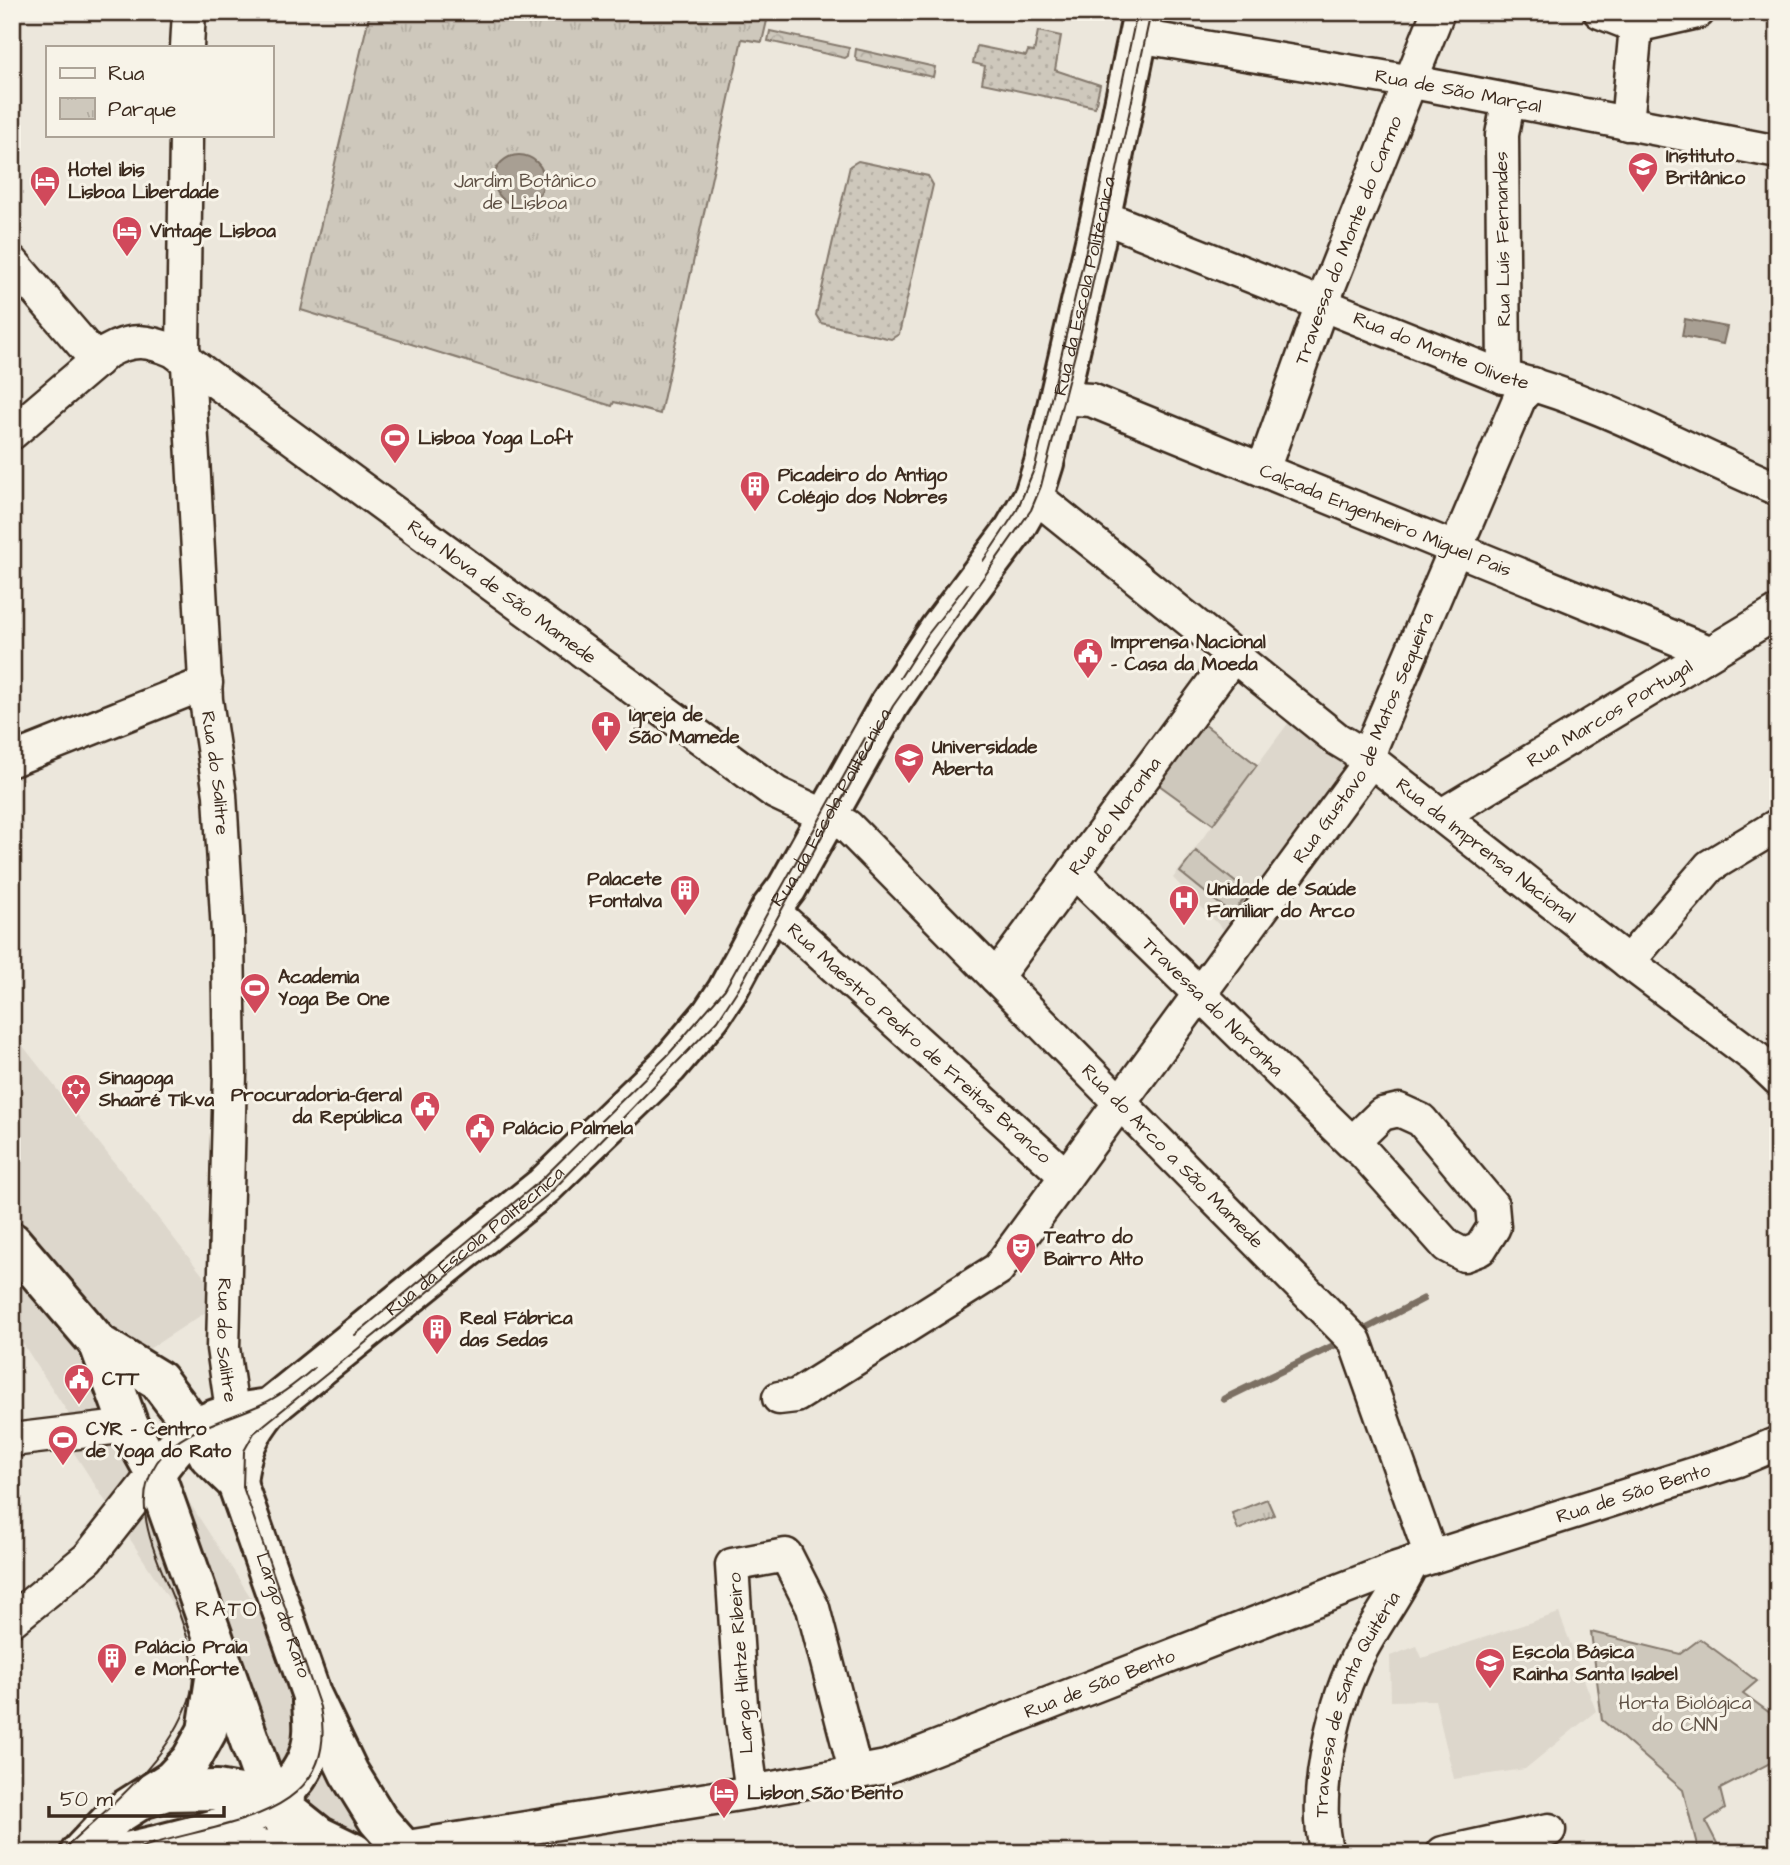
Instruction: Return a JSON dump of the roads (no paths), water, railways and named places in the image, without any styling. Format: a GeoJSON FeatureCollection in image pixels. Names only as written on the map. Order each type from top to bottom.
{"type":"FeatureCollection","features":[{"type":"Feature","properties":{"kind":"main road","name":"Rua da Escola Politécnica"},"geometry":{"type":"LineString","coordinates":[[251,1410],[544,1186],[659,1075],[727,991],[771,909],[787,888],[889,705],[939,630],[1014,530],[1034,495],[1101,216],[1140,24]]}},
{"type":"Feature","properties":{"kind":"main road"},"geometry":{"type":"LineString","coordinates":[[12,1242],[99,1344],[124,1415],[155,1473],[260,1770],[292,1837],[307,1853]]}},
{"type":"Feature","properties":{"kind":"main road","name":"Largo do Rato"},"geometry":{"type":"LineString","coordinates":[[99,1344],[158,1380],[195,1429],[209,1456],[238,1473],[312,1696],[348,1773],[396,1851]]}},
{"type":"Feature","properties":{"kind":"main road"},"geometry":{"type":"LineString","coordinates":[[155,1473],[177,1443],[195,1429],[216,1417],[251,1410],[249,1433],[238,1473]]}},
{"type":"Feature","properties":{"kind":"main road"},"geometry":{"type":"LineString","coordinates":[[80,1853],[115,1816],[172,1780],[191,1760],[207,1731],[217,1684],[219,1654]]}},
{"type":"Feature","properties":{"kind":"main road"},"geometry":{"type":"LineString","coordinates":[[124,1853],[186,1839],[229,1824],[274,1800],[297,1775],[310,1752],[314,1731],[312,1696]]}},
{"type":"Feature","properties":{"kind":"main road"},"geometry":{"type":"LineString","coordinates":[[146,1798],[167,1791],[204,1790],[274,1800],[319,1836],[355,1853]]}},
{"type":"Feature","properties":{"kind":"main road"},"geometry":{"type":"LineString","coordinates":[[186,1839],[292,1853]]}},
{"type":"Feature","properties":{"kind":"street"},"geometry":{"type":"LineString","coordinates":[[187,46],[189,12]]}},
{"type":"Feature","properties":{"kind":"street","name":"Travessa do Monte do Carmo"},"geometry":{"type":"LineString","coordinates":[[1263,470],[1322,303],[1413,82],[1438,12]]}},
{"type":"Feature","properties":{"kind":"street"},"geometry":{"type":"LineString","coordinates":[[1600,12],[1636,26],[1698,12]]}},
{"type":"Feature","properties":{"kind":"street","name":"Rua de São Marçal"},"geometry":{"type":"LineString","coordinates":[[1140,24],[1508,102],[1778,152]]}},
{"type":"Feature","properties":{"kind":"street"},"geometry":{"type":"LineString","coordinates":[[1627,124],[1636,26]]}},
{"type":"Feature","properties":{"kind":"street","name":"Rua Luís Fernandes"},"geometry":{"type":"LineString","coordinates":[[1508,102],[1502,135],[1519,380]]}},
{"type":"Feature","properties":{"kind":"street","name":"Rua do Salitre"},"geometry":{"type":"LineString","coordinates":[[186,136],[185,357],[206,683],[220,795],[228,933],[230,1062],[223,1331],[251,1410]]}},
{"type":"Feature","properties":{"kind":"street","name":"Rua do Monte Olivete"},"geometry":{"type":"LineString","coordinates":[[1101,216],[1519,380],[1778,488]]}},
{"type":"Feature","properties":{"kind":"street"},"geometry":{"type":"LineString","coordinates":[[12,262],[97,361]]}},
{"type":"Feature","properties":{"kind":"street","name":"Rua Nova de São Mamede"},"geometry":{"type":"LineString","coordinates":[[12,433],[113,349],[133,341],[148,341],[185,357],[776,793],[826,818]]}},
{"type":"Feature","properties":{"kind":"street","name":"Rua Gustavo de Matos Sequeira"},"geometry":{"type":"LineString","coordinates":[[779,1398],[796,1395],[998,1269],[1366,767],[1373,743],[1520,397],[1519,380]]}},
{"type":"Feature","properties":{"kind":"street","name":"Calçada Engenheiro Miguel Pais"},"geometry":{"type":"LineString","coordinates":[[1059,398],[1091,400],[1709,652]]}},
{"type":"Feature","properties":{"kind":"street","name":"Rua da Imprensa Nacional"},"geometry":{"type":"LineString","coordinates":[[1034,495],[1336,739],[1357,751],[1366,767],[1378,766],[1628,962],[1771,1060]]}},
{"type":"Feature","properties":{"kind":"street","name":"Rua Marcos Portugal"},"geometry":{"type":"LineString","coordinates":[[1442,815],[1778,612]]}},
{"type":"Feature","properties":{"kind":"street","name":"Rua do Noronha"},"geometry":{"type":"LineString","coordinates":[[996,977],[1233,656]]}},
{"type":"Feature","properties":{"kind":"street"},"geometry":{"type":"LineString","coordinates":[[12,760],[206,683]]}},
{"type":"Feature","properties":{"kind":"street","name":"Rua do Arco a São Mamede"},"geometry":{"type":"LineString","coordinates":[[826,818],[847,826],[1355,1340],[1421,1560]]}},
{"type":"Feature","properties":{"kind":"street"},"geometry":{"type":"LineString","coordinates":[[1628,962],[1710,866],[1778,825]]}},
{"type":"Feature","properties":{"kind":"street","name":"Travessa do Noronha"},"geometry":{"type":"LineString","coordinates":[[1074,871],[1352,1143],[1447,1246],[1464,1255],[1480,1249],[1494,1227],[1492,1205],[1421,1120],[1399,1110],[1382,1114],[1352,1143]]}},
{"type":"Feature","properties":{"kind":"street","name":"Rua Maestro Pedro de Freitas Branco"},"geometry":{"type":"LineString","coordinates":[[771,909],[1066,1176]]}},
{"type":"Feature","properties":{"kind":"street"},"geometry":{"type":"LineString","coordinates":[[12,1440],[124,1415]]}},
{"type":"Feature","properties":{"kind":"street","name":"Rua de São Bento"},"geometry":{"type":"LineString","coordinates":[[396,1851],[856,1774],[925,1754],[1421,1560],[1738,1460],[1778,1443]]}},
{"type":"Feature","properties":{"kind":"street"},"geometry":{"type":"LineString","coordinates":[[12,1620],[88,1558],[155,1473]]}},
{"type":"Feature","properties":{"kind":"street","name":"Largo Hintze Ribeiro"},"geometry":{"type":"LineString","coordinates":[[752,1793],[742,1721],[732,1565],[786,1556],[814,1608],[856,1774]]}},
{"type":"Feature","properties":{"kind":"street","name":"Travessa de Santa Quitéria"},"geometry":{"type":"LineString","coordinates":[[1327,1853],[1321,1832],[1321,1805],[1343,1693],[1356,1659],[1421,1560]]}},
{"type":"Feature","properties":{"kind":"street"},"geometry":{"type":"LineString","coordinates":[[1443,1853],[1549,1830]]}},
{"type":"Feature","properties":{"kind":"waterway"},"geometry":{"type":"LineString","coordinates":[[1360,1332],[1423,1299]]}},
{"type":"Feature","properties":{"kind":"waterway"},"geometry":{"type":"LineString","coordinates":[[1224,1399],[1343,1341]]}},
{"type":"Feature","properties":{"kind":"tram line"},"geometry":{"type":"LineString","coordinates":[[983,561],[1017,510],[1035,467],[1095,212],[1137,12]]}},
{"type":"Feature","properties":{"kind":"tram line"},"geometry":{"type":"LineString","coordinates":[[126,1853],[227,1825],[260,1813],[289,1798],[310,1776],[322,1747],[320,1707],[243,1487],[244,1451],[254,1433],[550,1193],[718,1020],[740,986],[893,706],[1031,510],[1041,486],[1089,300],[1151,12]]}},
{"type":"Feature","properties":{"kind":"tram line"},"geometry":{"type":"LineString","coordinates":[[900,678],[928,634],[967,584]]}},
{"type":"Feature","properties":{"kind":"tram line"},"geometry":{"type":"LineString","coordinates":[[355,1335],[540,1181],[667,1056],[725,989],[865,738]]}},
{"type":"Feature","properties":{"kind":"tram line"},"geometry":{"type":"LineString","coordinates":[[60,1853],[134,1784],[151,1764],[179,1723],[189,1700],[193,1670],[188,1640],[153,1547],[146,1517],[146,1489],[157,1462],[178,1441],[191,1433],[269,1401],[314,1368]]}},
{"type":"Feature","properties":{"kind":"place","name":"Instituto Britânico"},"geometry":{"type":"Point","coordinates":[1643,194]}},
{"type":"Feature","properties":{"kind":"place","name":"Hotel ibis Lisboa Liberdade"},"geometry":{"type":"Point","coordinates":[45,208]}},
{"type":"Feature","properties":{"kind":"place","name":"Vintage Lisboa"},"geometry":{"type":"Point","coordinates":[127,258]}},
{"type":"Feature","properties":{"kind":"place","name":"Lisboa Yoga Loft"},"geometry":{"type":"Point","coordinates":[395,465]}},
{"type":"Feature","properties":{"kind":"place","name":"Picadeiro do Antigo Colégio dos Nobres"},"geometry":{"type":"Point","coordinates":[755,513]}},
{"type":"Feature","properties":{"kind":"place","name":"Imprensa Nacional - Casa da Moeda"},"geometry":{"type":"Point","coordinates":[1088,680]}},
{"type":"Feature","properties":{"kind":"place","name":"Igreja de São Mamede"},"geometry":{"type":"Point","coordinates":[606,753]}},
{"type":"Feature","properties":{"kind":"place","name":"Universidade Aberta"},"geometry":{"type":"Point","coordinates":[909,785]}},
{"type":"Feature","properties":{"kind":"place","name":"Palacete Fontalva"},"geometry":{"type":"Point","coordinates":[685,917]}},
{"type":"Feature","properties":{"kind":"place","name":"Unidade de Saúde Familiar do Arco"},"geometry":{"type":"Point","coordinates":[1184,927]}},
{"type":"Feature","properties":{"kind":"place","name":"Academia Yoga Be One"},"geometry":{"type":"Point","coordinates":[255,1015]}},
{"type":"Feature","properties":{"kind":"place","name":"Sinagoga Shaaré Tikva"},"geometry":{"type":"Point","coordinates":[76,1116]}},
{"type":"Feature","properties":{"kind":"place","name":"Procuradoria-Geral da República"},"geometry":{"type":"Point","coordinates":[425,1133]}},
{"type":"Feature","properties":{"kind":"place","name":"Palácio Palmela"},"geometry":{"type":"Point","coordinates":[480,1155]}},
{"type":"Feature","properties":{"kind":"place","name":"Teatro do Bairro Alto"},"geometry":{"type":"Point","coordinates":[1021,1275]}},
{"type":"Feature","properties":{"kind":"place","name":"Real Fábrica das Sedas"},"geometry":{"type":"Point","coordinates":[437,1356]}},
{"type":"Feature","properties":{"kind":"place","name":"CTT"},"geometry":{"type":"Point","coordinates":[79,1406]}},
{"type":"Feature","properties":{"kind":"place","name":"CYR - Centro de Yoga do Rato"},"geometry":{"type":"Point","coordinates":[63,1467]}},
{"type":"Feature","properties":{"kind":"place","name":"Palácio Praia e Monforte"},"geometry":{"type":"Point","coordinates":[112,1685]}},
{"type":"Feature","properties":{"kind":"place","name":"Escola Básica Rainha Santa Isabel"},"geometry":{"type":"Point","coordinates":[1490,1690]}},
{"type":"Feature","properties":{"kind":"place","name":"Lisbon São Bento"},"geometry":{"type":"Point","coordinates":[724,1820]}},
{"type":"Feature","properties":{"kind":"district","name":"RATO"},"geometry":{"type":"Point","coordinates":[227,1609]}},
{"type":"Feature","properties":{"kind":"park label","name":"Jardim Botânico de Lisboa"},"geometry":{"type":"Point","coordinates":[525,192]}},
{"type":"Feature","properties":{"kind":"park label","name":"Horta Biológica do CNN"},"geometry":{"type":"Point","coordinates":[1685,1714]}}]}
